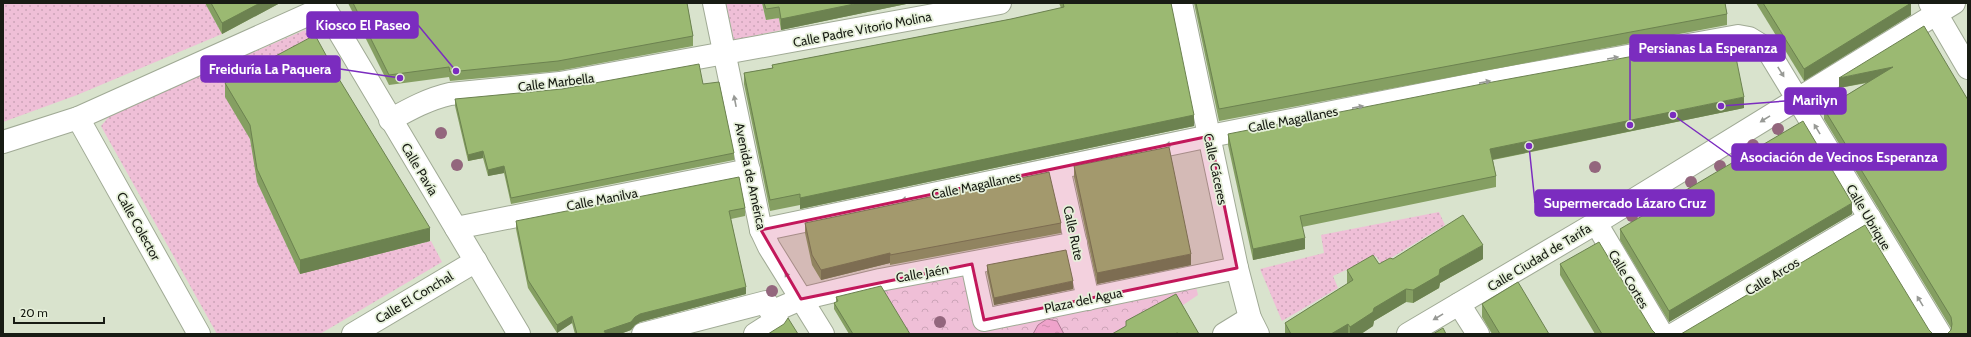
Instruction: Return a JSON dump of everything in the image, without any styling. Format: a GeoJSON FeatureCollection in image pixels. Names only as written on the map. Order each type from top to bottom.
{"type":"FeatureCollection","features":[{"type":"Feature","properties":{"kind":"street","name":"Avenida de América"},"geometry":{"type":"LineString","coordinates":[[714,3],[761,230],[769,247],[823,334]]}},
{"type":"Feature","properties":{"kind":"street","name":"Calle Padre Vitorio Molina"},"geometry":{"type":"LineString","coordinates":[[725,54],[1000,3]]}},
{"type":"Feature","properties":{"kind":"street","name":"Calle Cáceres"},"geometry":{"type":"LineString","coordinates":[[1181,3],[1237,268],[1254,326]]}},
{"type":"Feature","properties":{"kind":"street"},"geometry":{"type":"LineString","coordinates":[[3,142],[78,118],[323,5]]}},
{"type":"Feature","properties":{"kind":"street","name":"Calle Pavía"},"geometry":{"type":"LineString","coordinates":[[323,5],[390,120],[519,334]]}},
{"type":"Feature","properties":{"kind":"street"},"geometry":{"type":"LineString","coordinates":[[1940,7],[1968,68]]}},
{"type":"Feature","properties":{"kind":"street","name":"Calle Ciudad de Tarifa"},"geometry":{"type":"LineString","coordinates":[[1408,334],[1596,224],[1798,99],[1940,7]]}},
{"type":"Feature","properties":{"kind":"street","name":"Calle Magallanes"},"geometry":{"type":"LineString","coordinates":[[761,230],[1210,136],[1493,80],[1727,37],[1750,38],[1767,50],[1798,99]]}},
{"type":"Feature","properties":{"kind":"street","name":"Calle Marbella"},"geometry":{"type":"LineString","coordinates":[[390,120],[421,103],[435,97],[450,94],[560,83],[725,54]]}},
{"type":"Feature","properties":{"kind":"street","name":"Calle Ubrique"},"geometry":{"type":"LineString","coordinates":[[1798,99],[1870,218],[1932,331]]}},
{"type":"Feature","properties":{"kind":"street","name":"Calle Colector"},"geometry":{"type":"LineString","coordinates":[[78,118],[199,334]]}},
{"type":"Feature","properties":{"kind":"street","name":"Calle Rute"},"geometry":{"type":"LineString","coordinates":[[1060,168],[1088,299]]}},
{"type":"Feature","properties":{"kind":"street","name":"Calle Manilva"},"geometry":{"type":"LineString","coordinates":[[456,228],[748,170]]}},
{"type":"Feature","properties":{"kind":"street","name":"Calle Arcos"},"geometry":{"type":"LineString","coordinates":[[1674,334],[1870,218]]}},
{"type":"Feature","properties":{"kind":"street","name":"Calle Cortes"},"geometry":{"type":"LineString","coordinates":[[1596,224],[1662,334]]}},
{"type":"Feature","properties":{"kind":"street","name":"Calle Jaén"},"geometry":{"type":"LineString","coordinates":[[771,312],[801,299],[880,280],[972,264],[1076,243]]}},
{"type":"Feature","properties":{"kind":"street","name":"Calle El Conchal"},"geometry":{"type":"LineString","coordinates":[[353,334],[476,261]]}},
{"type":"Feature","properties":{"kind":"street","name":"Plaza del Agua"},"geometry":{"type":"LineString","coordinates":[[972,264],[984,320],[1237,268]]}},
{"type":"Feature","properties":{"kind":"street"},"geometry":{"type":"LineString","coordinates":[[643,334],[766,302],[771,312],[778,320],[755,334]]}},
{"type":"Feature","properties":{"kind":"street"},"geometry":{"type":"LineString","coordinates":[[1459,304],[1478,334]]}},
{"type":"Feature","properties":{"kind":"street"},"geometry":{"type":"LineString","coordinates":[[1224,334],[1254,326]]}},
{"type":"Feature","properties":{"kind":"highlighted area"},"geometry":{"type":"Polygon","coordinates":[[[1210,136],[1237,268],[984,320],[972,264],[801,299],[761,230],[1210,136]]]}},
{"type":"Feature","properties":{"kind":"green space"},"geometry":{"type":"Polygon","coordinates":[[[3,3],[205,3],[222,34],[77,95],[3,122],[3,3]]]}},
{"type":"Feature","properties":{"kind":"green space"},"geometry":{"type":"Polygon","coordinates":[[[726,3],[762,3],[766,20],[779,18],[781,30],[734,40],[726,3]]]}},
{"type":"Feature","properties":{"kind":"green space"},"geometry":{"type":"Polygon","coordinates":[[[305,30],[315,48],[249,136],[262,192],[300,273],[431,241],[442,262],[320,334],[217,334],[101,126],[112,113],[305,30]]]}},
{"type":"Feature","properties":{"kind":"green space"},"geometry":{"type":"Polygon","coordinates":[[[1439,212],[1445,225],[1381,264],[1376,256],[1333,276],[1338,288],[1282,321],[1260,269],[1324,253],[1321,235],[1439,212]]]}},
{"type":"Feature","properties":{"kind":"green space"},"geometry":{"type":"Polygon","coordinates":[[[975,258],[988,315],[1193,273],[1198,295],[1177,309],[1127,334],[906,334],[876,284],[975,258]]]}},
{"type":"Feature","properties":{"kind":"water"},"geometry":{"type":"Polygon","coordinates":[[[1047,319],[1057,321],[1064,334],[1033,334],[1038,325],[1047,319]]]}},
{"type":"Feature","properties":{"kind":"building"},"geometry":{"type":"Polygon","coordinates":[[[211,3],[260,3],[222,23],[211,3]]]}},
{"type":"Feature","properties":{"kind":"building"},"geometry":{"type":"Polygon","coordinates":[[[353,3],[687,3],[693,36],[558,61],[450,72],[449,67],[389,75],[353,3]]]}},
{"type":"Feature","properties":{"kind":"building"},"geometry":{"type":"Polygon","coordinates":[[[764,3],[859,3],[781,19],[779,7],[766,9],[764,3]]]}},
{"type":"Feature","properties":{"kind":"building"},"geometry":{"type":"Polygon","coordinates":[[[1063,3],[1171,3],[1194,115],[800,198],[800,194],[770,200],[744,73],[773,68],[772,65],[1011,19],[1064,7],[1063,3]]]}},
{"type":"Feature","properties":{"kind":"building"},"geometry":{"type":"Polygon","coordinates":[[[1196,3],[1725,3],[1727,14],[1219,109],[1196,3]]]}},
{"type":"Feature","properties":{"kind":"building"},"geometry":{"type":"Polygon","coordinates":[[[1763,3],[1911,3],[1804,69],[1763,3]]]}},
{"type":"Feature","properties":{"kind":"building"},"geometry":{"type":"Polygon","coordinates":[[[1924,26],[1968,100],[1967,334],[1947,334],[1951,330],[1951,317],[1824,109],[1893,67],[1839,78],[1924,26]]]}},
{"type":"Feature","properties":{"kind":"building"},"geometry":{"type":"Polygon","coordinates":[[[315,35],[339,79],[430,228],[300,260],[257,169],[250,125],[225,83],[315,35]]]}},
{"type":"Feature","properties":{"kind":"building"},"geometry":{"type":"Polygon","coordinates":[[[1732,38],[1744,97],[1490,149],[1496,176],[1300,216],[1305,238],[1253,249],[1228,134],[1487,83],[1732,38]]]}},
{"type":"Feature","properties":{"kind":"building"},"geometry":{"type":"Polygon","coordinates":[[[699,64],[703,84],[719,82],[734,153],[511,198],[504,166],[488,170],[483,151],[468,155],[455,99],[562,89],[699,64]]]}},
{"type":"Feature","properties":{"kind":"building"},"geometry":{"type":"Polygon","coordinates":[[[1803,121],[1852,203],[1669,311],[1620,229],[1803,121]]]}},
{"type":"Feature","properties":{"kind":"building"},"geometry":{"type":"Polygon","coordinates":[[[1169,147],[1191,254],[1097,273],[1074,166],[1169,147]]]}},
{"type":"Feature","properties":{"kind":"building"},"geometry":{"type":"Polygon","coordinates":[[[1049,172],[1061,223],[890,255],[890,253],[821,270],[812,255],[805,223],[1049,172]]]}},
{"type":"Feature","properties":{"kind":"building"},"geometry":{"type":"Polygon","coordinates":[[[739,177],[745,208],[729,211],[746,287],[640,314],[631,322],[604,331],[606,334],[577,334],[572,316],[557,325],[528,280],[516,221],[739,177]]]}},
{"type":"Feature","properties":{"kind":"building"},"geometry":{"type":"Polygon","coordinates":[[[1463,215],[1483,245],[1440,269],[1439,275],[1413,290],[1406,289],[1374,308],[1373,312],[1350,327],[1348,324],[1331,334],[1291,334],[1285,323],[1353,280],[1347,270],[1373,255],[1379,264],[1390,258],[1393,259],[1463,215]]]}},
{"type":"Feature","properties":{"kind":"building"},"geometry":{"type":"Polygon","coordinates":[[[1865,225],[1929,330],[1933,334],[1681,334],[1865,225]]]}},
{"type":"Feature","properties":{"kind":"building"},"geometry":{"type":"Polygon","coordinates":[[[1599,242],[1652,330],[1656,334],[1602,334],[1560,264],[1599,242]]]}},
{"type":"Feature","properties":{"kind":"building"},"geometry":{"type":"Polygon","coordinates":[[[1066,250],[1073,281],[994,298],[987,265],[1066,250]]]}},
{"type":"Feature","properties":{"kind":"building"},"geometry":{"type":"Polygon","coordinates":[[[1518,282],[1549,334],[1500,334],[1482,304],[1518,282]]]}},
{"type":"Feature","properties":{"kind":"building"},"geometry":{"type":"Polygon","coordinates":[[[881,286],[910,334],[853,334],[834,303],[838,301],[836,297],[881,286]]]}},
{"type":"Feature","properties":{"kind":"building"},"geometry":{"type":"Polygon","coordinates":[[[1176,294],[1199,334],[1112,334],[1126,326],[1126,321],[1176,294]]]}},
{"type":"Feature","properties":{"kind":"building"},"geometry":{"type":"Polygon","coordinates":[[[788,318],[798,334],[768,334],[784,324],[788,318]]]}},
{"type":"Feature","properties":{"kind":"building"},"geometry":{"type":"Polygon","coordinates":[[[1443,328],[1446,334],[1433,334],[1443,328]]]}},
{"type":"Feature","properties":{"kind":"place","name":"Kiosco El Paseo"},"geometry":{"type":"Point","coordinates":[456,71]}},
{"type":"Feature","properties":{"kind":"place","name":"Freiduría La Paquera"},"geometry":{"type":"Point","coordinates":[400,78]}},
{"type":"Feature","properties":{"kind":"place","name":"Marilyn"},"geometry":{"type":"Point","coordinates":[1721,106]}},
{"type":"Feature","properties":{"kind":"place","name":"Asociación de Vecinos Esperanza"},"geometry":{"type":"Point","coordinates":[1673,115]}},
{"type":"Feature","properties":{"kind":"place","name":"Persianas La Esperanza"},"geometry":{"type":"Point","coordinates":[1630,125]}},
{"type":"Feature","properties":{"kind":"place","name":"Supermercado Lázaro Cruz"},"geometry":{"type":"Point","coordinates":[1529,146]}}]}
